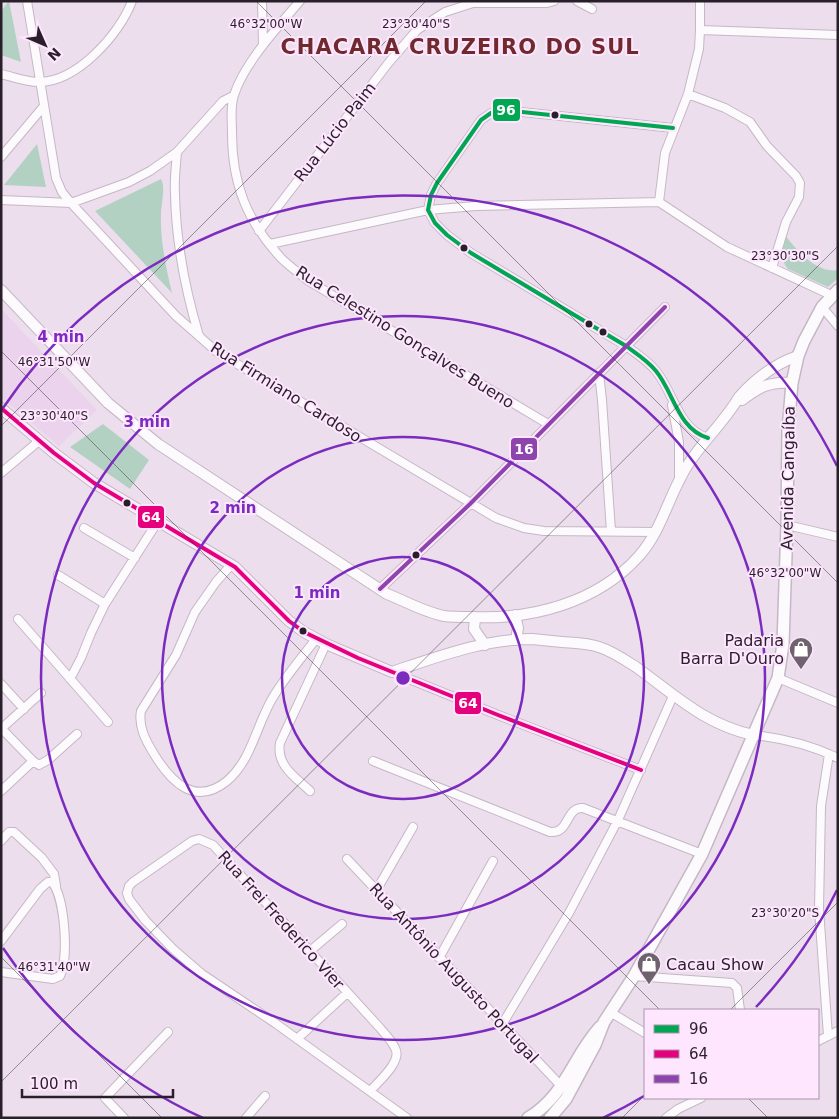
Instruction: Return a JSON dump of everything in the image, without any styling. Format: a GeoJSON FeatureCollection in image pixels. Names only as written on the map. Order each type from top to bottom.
{"type":"FeatureCollection","features":[{"type":"Feature","properties":{"kind":"main road","name":"Avenida Cangaíba"},"geometry":{"type":"LineString","coordinates":[[753,735],[778,678],[783,644],[788,430],[792,382],[798,356],[822,308],[834,293]]}},
{"type":"Feature","properties":{"kind":"main road"},"geometry":{"type":"LineString","coordinates":[[550,1118],[566,1099],[595,1045],[604,1022],[634,976],[702,854],[753,735]]}},
{"type":"Feature","properties":{"kind":"main road"},"geometry":{"type":"LineString","coordinates":[[535,1116],[562,1087],[588,1040],[604,1022]]}},
{"type":"Feature","properties":{"kind":"street","name":"Rua Firmiano Cardoso"},"geometry":{"type":"LineString","coordinates":[[27,1],[56,178],[62,192],[170,310],[199,338],[244,369],[496,518],[524,528],[563,532],[656,532]]}},
{"type":"Feature","properties":{"kind":"street"},"geometry":{"type":"LineString","coordinates":[[1,74],[41,82],[62,76],[83,64],[100,50],[117,31],[132,1]]}},
{"type":"Feature","properties":{"kind":"street"},"geometry":{"type":"LineString","coordinates":[[262,1],[263,46]]}},
{"type":"Feature","properties":{"kind":"street","name":"Rua Celestino Gonçalves Bueno"},"geometry":{"type":"LineString","coordinates":[[300,1],[263,46],[248,68],[234,96],[232,146],[235,173],[242,200],[252,221],[281,258],[307,280],[548,424]]}},
{"type":"Feature","properties":{"kind":"street","name":"Rua Lúcio Paim"},"geometry":{"type":"LineString","coordinates":[[259,231],[390,61],[417,30],[444,12],[473,3],[547,3],[554,1]]}},
{"type":"Feature","properties":{"kind":"street"},"geometry":{"type":"LineString","coordinates":[[577,1],[592,9]]}},
{"type":"Feature","properties":{"kind":"street"},"geometry":{"type":"LineString","coordinates":[[659,202],[665,152],[688,94],[699,49],[700,1]]}},
{"type":"Feature","properties":{"kind":"street"},"geometry":{"type":"LineString","coordinates":[[700,30],[838,35]]}},
{"type":"Feature","properties":{"kind":"street"},"geometry":{"type":"LineString","coordinates":[[688,94],[724,108],[750,122],[767,146],[796,176],[800,183],[799,197],[786,222],[772,268]]}},
{"type":"Feature","properties":{"kind":"street"},"geometry":{"type":"LineString","coordinates":[[1,200],[71,203],[129,182],[150,171],[178,152],[223,102],[234,96]]}},
{"type":"Feature","properties":{"kind":"street"},"geometry":{"type":"LineString","coordinates":[[1,157],[44,106]]}},
{"type":"Feature","properties":{"kind":"street"},"geometry":{"type":"LineString","coordinates":[[673,128],[503,110],[491,113],[481,120],[437,183],[431,195],[428,210],[435,223],[471,253],[626,346],[646,361],[660,377],[686,423],[699,435],[708,438]]}},
{"type":"Feature","properties":{"kind":"street"},"geometry":{"type":"LineString","coordinates":[[178,152],[175,192],[176,230],[181,266],[199,338]]}},
{"type":"Feature","properties":{"kind":"street"},"geometry":{"type":"LineString","coordinates":[[270,244],[428,210],[476,206],[659,202],[727,247],[772,268],[834,293]]}},
{"type":"Feature","properties":{"kind":"street"},"geometry":{"type":"LineString","coordinates":[[1,290],[108,403],[158,444],[380,589],[417,607],[444,616],[515,616],[553,608],[568,604],[590,594],[619,575],[639,556],[656,532],[688,465],[734,407],[739,397],[758,378],[781,362],[798,356]]}},
{"type":"Feature","properties":{"kind":"street"},"geometry":{"type":"LineString","coordinates":[[380,589],[470,504],[665,307]]}},
{"type":"Feature","properties":{"kind":"street"},"geometry":{"type":"LineString","coordinates":[[822,308],[838,326]]}},
{"type":"Feature","properties":{"kind":"street"},"geometry":{"type":"LineString","coordinates":[[599,373],[611,531]]}},
{"type":"Feature","properties":{"kind":"street"},"geometry":{"type":"LineString","coordinates":[[734,407],[764,386],[776,382],[792,382]]}},
{"type":"Feature","properties":{"kind":"street"},"geometry":{"type":"LineString","coordinates":[[670,393],[679,442],[678,483]]}},
{"type":"Feature","properties":{"kind":"street"},"geometry":{"type":"LineString","coordinates":[[1,408],[39,441],[94,483],[231,565],[289,621],[326,644],[498,715],[641,770]]}},
{"type":"Feature","properties":{"kind":"street"},"geometry":{"type":"LineString","coordinates":[[1,473],[39,441]]}},
{"type":"Feature","properties":{"kind":"street"},"geometry":{"type":"LineString","coordinates":[[70,679],[82,658],[91,633],[105,604],[158,521]]}},
{"type":"Feature","properties":{"kind":"street"},"geometry":{"type":"LineString","coordinates":[[787,525],[838,537]]}},
{"type":"Feature","properties":{"kind":"street"},"geometry":{"type":"LineString","coordinates":[[84,528],[135,558]]}},
{"type":"Feature","properties":{"kind":"street"},"geometry":{"type":"LineString","coordinates":[[231,565],[195,612],[176,655],[141,711],[140,721],[150,748],[159,763],[177,784],[197,792],[208,791],[222,784],[236,772],[244,761],[274,695],[316,638]]}},
{"type":"Feature","properties":{"kind":"street"},"geometry":{"type":"LineString","coordinates":[[58,575],[105,604]]}},
{"type":"Feature","properties":{"kind":"street"},"geometry":{"type":"LineString","coordinates":[[515,616],[518,628],[516,640]]}},
{"type":"Feature","properties":{"kind":"street"},"geometry":{"type":"LineString","coordinates":[[475,617],[474,629],[485,645]]}},
{"type":"Feature","properties":{"kind":"street"},"geometry":{"type":"LineString","coordinates":[[18,619],[108,722]]}},
{"type":"Feature","properties":{"kind":"street"},"geometry":{"type":"LineString","coordinates":[[392,672],[440,656],[516,640],[581,643],[600,647],[617,655],[673,696],[714,722],[732,730],[792,742],[838,758]]}},
{"type":"Feature","properties":{"kind":"street"},"geometry":{"type":"LineString","coordinates":[[310,791],[288,771],[281,761],[278,752],[280,743],[326,644]]}},
{"type":"Feature","properties":{"kind":"street"},"geometry":{"type":"LineString","coordinates":[[778,678],[838,703]]}},
{"type":"Feature","properties":{"kind":"street"},"geometry":{"type":"LineString","coordinates":[[1,684],[24,709]]}},
{"type":"Feature","properties":{"kind":"street"},"geometry":{"type":"LineString","coordinates":[[41,693],[2,728],[32,761],[39,765],[48,760],[77,734]]}},
{"type":"Feature","properties":{"kind":"street"},"geometry":{"type":"LineString","coordinates":[[503,1023],[569,913],[618,820],[673,696]]}},
{"type":"Feature","properties":{"kind":"street"},"geometry":{"type":"LineString","coordinates":[[828,1036],[819,910],[821,806],[829,754]]}},
{"type":"Feature","properties":{"kind":"street"},"geometry":{"type":"LineString","coordinates":[[1,791],[32,761]]}},
{"type":"Feature","properties":{"kind":"street"},"geometry":{"type":"LineString","coordinates":[[373,761],[550,832],[560,831],[572,812],[583,808],[702,854]]}},
{"type":"Feature","properties":{"kind":"street"},"geometry":{"type":"LineString","coordinates":[[376,891],[414,827]]}},
{"type":"Feature","properties":{"kind":"street"},"geometry":{"type":"LineString","coordinates":[[1,841],[9,832],[14,832],[46,863],[54,874],[62,908],[64,928],[63,963],[60,976],[53,980],[1,972]]}},
{"type":"Feature","properties":{"kind":"street","name":"Rua Frei Frederico Vier"},"geometry":{"type":"LineString","coordinates":[[297,1039],[202,974],[173,949],[134,906],[127,893],[129,886],[192,841],[199,839],[214,845],[396,1048],[397,1054],[392,1067],[370,1091]]}},
{"type":"Feature","properties":{"kind":"street","name":"Rua Antônio Augusto Portugal"},"geometry":{"type":"LineString","coordinates":[[347,859],[562,1087]]}},
{"type":"Feature","properties":{"kind":"street"},"geometry":{"type":"LineString","coordinates":[[439,958],[493,861]]}},
{"type":"Feature","properties":{"kind":"street"},"geometry":{"type":"LineString","coordinates":[[1,941],[40,889],[48,882],[52,882],[56,887]]}},
{"type":"Feature","properties":{"kind":"street"},"geometry":{"type":"LineString","coordinates":[[310,951],[342,924]]}},
{"type":"Feature","properties":{"kind":"street"},"geometry":{"type":"LineString","coordinates":[[634,976],[732,983],[738,988],[740,1009]]}},
{"type":"Feature","properties":{"kind":"street"},"geometry":{"type":"LineString","coordinates":[[347,993],[297,1039],[407,1118]]}},
{"type":"Feature","properties":{"kind":"street"},"geometry":{"type":"LineString","coordinates":[[610,1012],[644,1032]]}},
{"type":"Feature","properties":{"kind":"street"},"geometry":{"type":"LineString","coordinates":[[819,1040],[838,1031]]}},
{"type":"Feature","properties":{"kind":"street"},"geometry":{"type":"LineString","coordinates":[[124,1118],[105,1098],[168,1032]]}},
{"type":"Feature","properties":{"kind":"street"},"geometry":{"type":"LineString","coordinates":[[246,1118],[266,1096]]}},
{"type":"Feature","properties":{"kind":"street"},"geometry":{"type":"LineString","coordinates":[[666,1118],[700,1099]]}},
{"type":"Feature","properties":{"kind":"shaded area"},"geometry":{"type":"Polygon","coordinates":[[[1,309],[97,410],[59,446],[1,397],[1,309]]]}},
{"type":"Feature","properties":{"kind":"green space"},"geometry":{"type":"Polygon","coordinates":[[[9,1],[21,62],[1,55],[1,11],[9,1]]]}},
{"type":"Feature","properties":{"kind":"green space"},"geometry":{"type":"Polygon","coordinates":[[[37,144],[46,187],[4,185],[37,144]]]}},
{"type":"Feature","properties":{"kind":"green space"},"geometry":{"type":"Polygon","coordinates":[[[161,179],[163,191],[161,233],[172,293],[95,211],[161,179]]]}},
{"type":"Feature","properties":{"kind":"green space"},"geometry":{"type":"Polygon","coordinates":[[[785,235],[801,254],[815,265],[830,270],[838,270],[838,278],[828,287],[788,269],[783,261],[785,235]]]}},
{"type":"Feature","properties":{"kind":"green space"},"geometry":{"type":"Polygon","coordinates":[[[103,424],[149,460],[130,489],[70,447],[103,424]]]}},
{"type":"Feature","properties":{"kind":"transit line","name":"96"},"geometry":{"type":"LineString","coordinates":[[673,128],[503,110],[491,113],[481,120],[437,183],[431,195],[428,210],[435,223],[447,235],[471,253],[626,346],[646,361],[662,380],[683,419],[690,427],[708,438]]}},
{"type":"Feature","properties":{"kind":"transit line","name":"16"},"geometry":{"type":"LineString","coordinates":[[380,589],[470,504],[665,307]]}},
{"type":"Feature","properties":{"kind":"transit line","name":"64"},"geometry":{"type":"LineString","coordinates":[[1,408],[54,453],[94,483],[235,567],[289,621],[304,632],[358,658],[641,770]]}},
{"type":"Feature","properties":{"kind":"place","name":"Padaria Barra D'Ouro"},"geometry":{"type":"Point","coordinates":[801,670]}},
{"type":"Feature","properties":{"kind":"place","name":"Cacau Show"},"geometry":{"type":"Point","coordinates":[649,985]}},
{"type":"Feature","properties":{"kind":"district","name":"CHACARA CRUZEIRO DO SUL"},"geometry":{"type":"Point","coordinates":[460,47]}}]}
